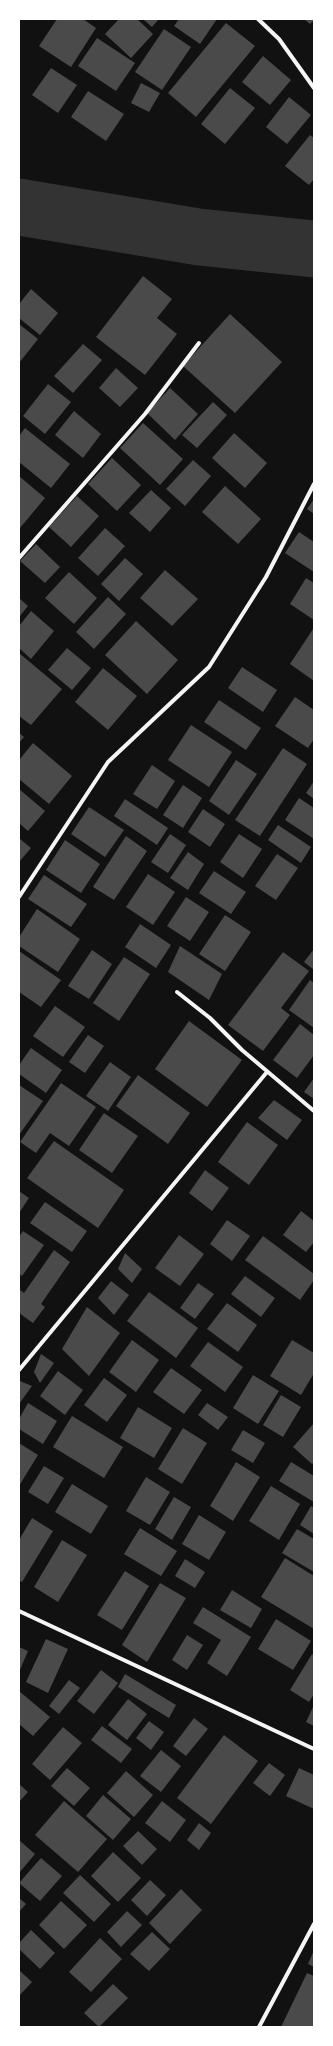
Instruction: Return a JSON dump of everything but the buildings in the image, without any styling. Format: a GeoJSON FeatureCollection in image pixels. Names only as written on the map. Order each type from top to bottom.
{"type":"FeatureCollection","features":[{"type":"Feature","properties":{"kind":"street"},"geometry":{"type":"LineString","coordinates":[[258,19],[279,39],[314,88]]}},
{"type":"Feature","properties":{"kind":"street"},"geometry":{"type":"LineString","coordinates":[[19,558],[145,414],[199,343]]}},
{"type":"Feature","properties":{"kind":"street"},"geometry":{"type":"LineString","coordinates":[[19,897],[108,762],[209,668],[266,577],[314,484]]}},
{"type":"Feature","properties":{"kind":"street"},"geometry":{"type":"LineString","coordinates":[[177,992],[210,1018],[242,1050],[314,1112]]}},
{"type":"Feature","properties":{"kind":"street"},"geometry":{"type":"LineString","coordinates":[[19,1370],[267,1072]]}},
{"type":"Feature","properties":{"kind":"street"},"geometry":{"type":"LineString","coordinates":[[19,1611],[314,1750]]}},
{"type":"Feature","properties":{"kind":"street"},"geometry":{"type":"LineString","coordinates":[[259,2027],[314,1924]]}},
{"type":"Feature","properties":{"kind":"waterway"},"geometry":{"type":"LineString","coordinates":[[19,207],[199,237],[314,249]]}}]}
